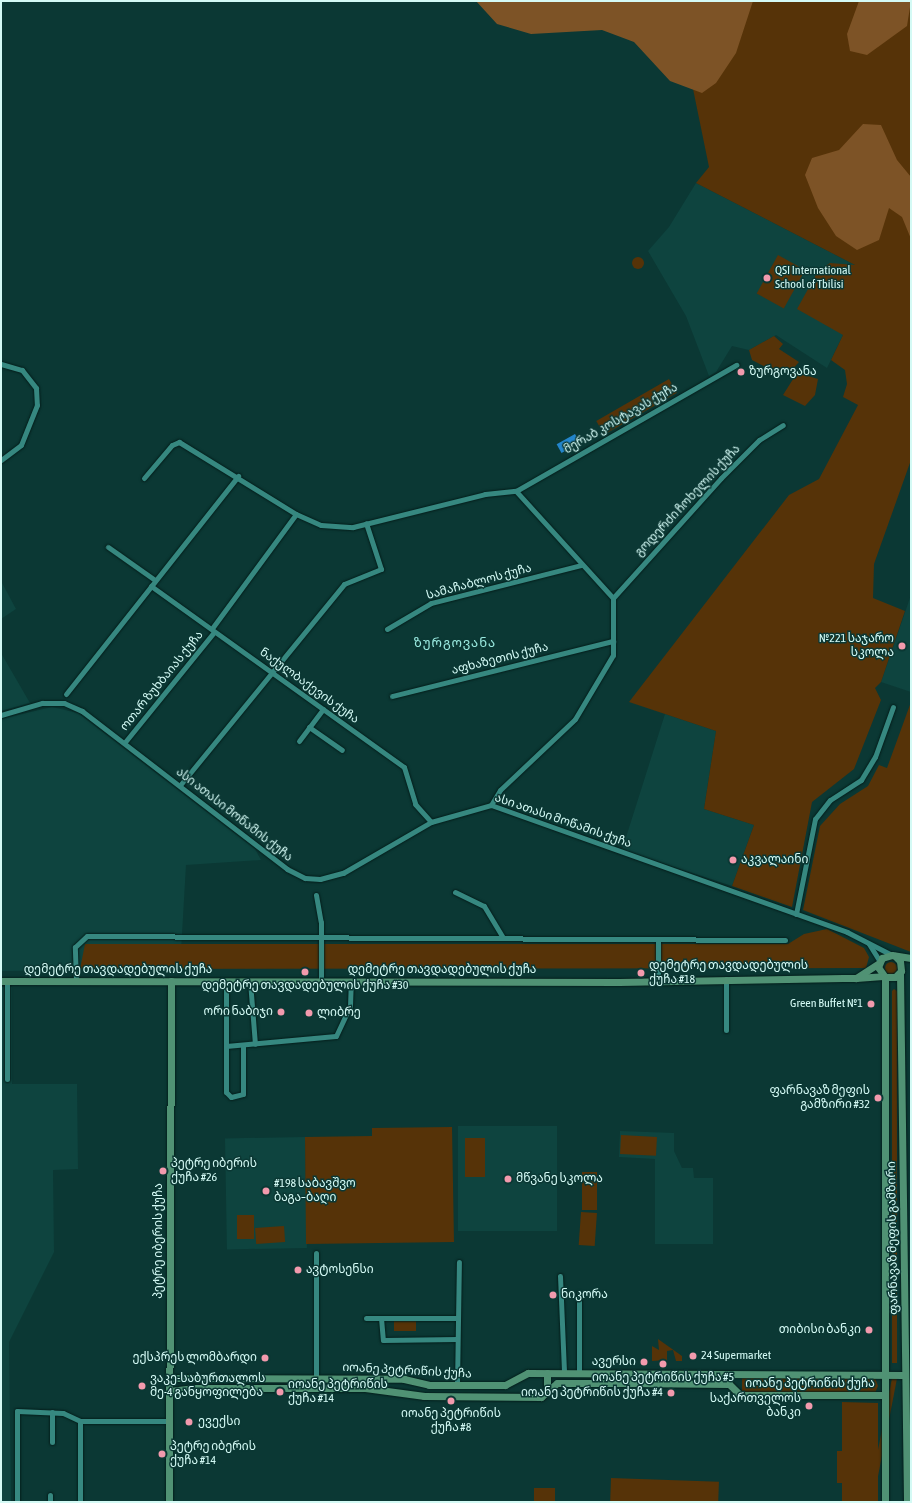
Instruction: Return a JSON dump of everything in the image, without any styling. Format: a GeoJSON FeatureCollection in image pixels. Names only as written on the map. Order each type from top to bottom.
{"type":"FeatureCollection","features":[{"type":"Feature","properties":{"kind":"street"},"geometry":{"type":"LineString","coordinates":[[1,364],[22,370],[36,388],[37,405],[21,445],[1,460]]}},
{"type":"Feature","properties":{"kind":"street","name":"მერაბ კოსტავას ქუჩა"},"geometry":{"type":"LineString","coordinates":[[516,491],[736,364]]}},
{"type":"Feature","properties":{"kind":"street","name":"გოდერძი ჩოხელის ქუჩა"},"geometry":{"type":"LineString","coordinates":[[613,598],[737,462],[759,440],[783,425]]}},
{"type":"Feature","properties":{"kind":"street"},"geometry":{"type":"LineString","coordinates":[[144,478],[172,445],[179,442],[238,476],[296,514],[321,525],[347,527],[366,524],[485,494],[516,491],[581,566],[613,598],[613,655],[575,719],[500,790],[491,805]]}},
{"type":"Feature","properties":{"kind":"street"},"geometry":{"type":"LineString","coordinates":[[66,694],[238,476]]}},
{"type":"Feature","properties":{"kind":"street","name":"ოთარ ზუხბაიას ქუჩა"},"geometry":{"type":"LineString","coordinates":[[125,742],[213,629],[296,514]]}},
{"type":"Feature","properties":{"kind":"street"},"geometry":{"type":"LineString","coordinates":[[181,784],[271,671],[344,584],[381,569],[366,524]]}},
{"type":"Feature","properties":{"kind":"street"},"geometry":{"type":"LineString","coordinates":[[108,547],[155,580]]}},
{"type":"Feature","properties":{"kind":"street","name":"სამაჩაბლოს ქუჩა"},"geometry":{"type":"LineString","coordinates":[[387,629],[431,603],[581,566]]}},
{"type":"Feature","properties":{"kind":"street","name":"ნაქულბაქევის ქუჩა"},"geometry":{"type":"LineString","coordinates":[[151,586],[404,767],[415,804],[431,822]]}},
{"type":"Feature","properties":{"kind":"street","name":"აფხაზეთის ქუჩა"},"geometry":{"type":"LineString","coordinates":[[392,696],[613,641]]}},
{"type":"Feature","properties":{"kind":"street","name":"ასი ათასი მოწამის ქუჩა"},"geometry":{"type":"LineString","coordinates":[[1,715],[42,704],[64,704],[82,711],[181,784],[287,869],[305,878],[320,879],[343,873],[431,822],[491,805],[796,914],[868,943],[893,955]]}},
{"type":"Feature","properties":{"kind":"street"},"geometry":{"type":"LineString","coordinates":[[796,914],[815,819],[830,800],[861,780],[875,757],[893,707]]}},
{"type":"Feature","properties":{"kind":"street"},"geometry":{"type":"LineString","coordinates":[[299,741],[323,709]]}},
{"type":"Feature","properties":{"kind":"street"},"geometry":{"type":"LineString","coordinates":[[309,727],[342,750]]}},
{"type":"Feature","properties":{"kind":"street"},"geometry":{"type":"LineString","coordinates":[[455,892],[484,906],[503,938]]}},
{"type":"Feature","properties":{"kind":"street"},"geometry":{"type":"LineString","coordinates":[[316,895],[321,937],[322,981]]}},
{"type":"Feature","properties":{"kind":"street"},"geometry":{"type":"LineString","coordinates":[[76,981],[75,947],[87,936],[785,940]]}},
{"type":"Feature","properties":{"kind":"street"},"geometry":{"type":"LineString","coordinates":[[658,939],[658,981]]}},
{"type":"Feature","properties":{"kind":"street"},"geometry":{"type":"LineString","coordinates":[[868,943],[879,962]]}},
{"type":"Feature","properties":{"kind":"street"},"geometry":{"type":"LineString","coordinates":[[856,978],[879,962],[893,955],[911,958]]}},
{"type":"Feature","properties":{"kind":"street"},"geometry":{"type":"LineString","coordinates":[[893,955],[901,970],[911,961]]}},
{"type":"Feature","properties":{"kind":"street","name":"ფარნავაზ მეფის გამზირი"},"geometry":{"type":"LineString","coordinates":[[879,962],[884,976],[886,994],[885,1502]]}},
{"type":"Feature","properties":{"kind":"street","name":"დემეტრე თავდადებულის ქუჩა"},"geometry":{"type":"LineString","coordinates":[[4,981],[658,981],[726,979],[871,979],[884,976],[895,978],[901,970]]}},
{"type":"Feature","properties":{"kind":"street","name":"ფარნავაზ მეფის გამზირი"},"geometry":{"type":"LineString","coordinates":[[901,970],[908,1272],[905,1374],[907,1502]]}},
{"type":"Feature","properties":{"kind":"street"},"geometry":{"type":"LineString","coordinates":[[726,979],[726,1030]]}},
{"type":"Feature","properties":{"kind":"street"},"geometry":{"type":"LineString","coordinates":[[871,979],[886,994]]}},
{"type":"Feature","properties":{"kind":"street"},"geometry":{"type":"LineString","coordinates":[[4,981],[7,1079]]}},
{"type":"Feature","properties":{"kind":"street","name":"პეტრე იბერის ქუჩა"},"geometry":{"type":"LineString","coordinates":[[169,1502],[171,981]]}},
{"type":"Feature","properties":{"kind":"street"},"geometry":{"type":"LineString","coordinates":[[226,981],[226,1092],[239,1097],[243,1092],[243,1045]]}},
{"type":"Feature","properties":{"kind":"street"},"geometry":{"type":"LineString","coordinates":[[250,981],[255,1044]]}},
{"type":"Feature","properties":{"kind":"street"},"geometry":{"type":"LineString","coordinates":[[226,1046],[336,1036],[350,1006],[351,981]]}},
{"type":"Feature","properties":{"kind":"street"},"geometry":{"type":"LineString","coordinates":[[316,1254],[316,1378]]}},
{"type":"Feature","properties":{"kind":"street"},"geometry":{"type":"LineString","coordinates":[[456,1385],[459,1262]]}},
{"type":"Feature","properties":{"kind":"street"},"geometry":{"type":"LineString","coordinates":[[557,1383],[561,1373],[560,1276]]}},
{"type":"Feature","properties":{"kind":"street"},"geometry":{"type":"LineString","coordinates":[[579,1294],[579,1373]]}},
{"type":"Feature","properties":{"kind":"street"},"geometry":{"type":"LineString","coordinates":[[366,1318],[457,1318]]}},
{"type":"Feature","properties":{"kind":"street"},"geometry":{"type":"LineString","coordinates":[[381,1318],[383,1340],[457,1339]]}},
{"type":"Feature","properties":{"kind":"street","name":"იოანე პეტრიწის ქუჩა"},"geometry":{"type":"LineString","coordinates":[[170,1378],[377,1378],[413,1380],[429,1385],[505,1385],[528,1373],[905,1374]]}},
{"type":"Feature","properties":{"kind":"street"},"geometry":{"type":"LineString","coordinates":[[547,1373],[547,1392]]}},
{"type":"Feature","properties":{"kind":"street"},"geometry":{"type":"LineString","coordinates":[[620,1373],[620,1383]]}},
{"type":"Feature","properties":{"kind":"street"},"geometry":{"type":"LineString","coordinates":[[736,1389],[735,1380],[741,1374]]}},
{"type":"Feature","properties":{"kind":"street"},"geometry":{"type":"LineString","coordinates":[[302,1378],[302,1388]]}},
{"type":"Feature","properties":{"kind":"street"},"geometry":{"type":"LineString","coordinates":[[365,1378],[370,1385],[365,1388]]}},
{"type":"Feature","properties":{"kind":"street"},"geometry":{"type":"LineString","coordinates":[[376,1390],[374,1382],[377,1378]]}},
{"type":"Feature","properties":{"kind":"street"},"geometry":{"type":"LineString","coordinates":[[403,1391],[408,1388],[404,1379]]}},
{"type":"Feature","properties":{"kind":"street"},"geometry":{"type":"LineString","coordinates":[[413,1380],[414,1393]]}},
{"type":"Feature","properties":{"kind":"street","name":"იოანე პეტრიწის ქუჩა"},"geometry":{"type":"LineString","coordinates":[[170,1392],[193,1388],[365,1388],[414,1393],[541,1397],[557,1383],[620,1383],[722,1384],[736,1389],[740,1395],[885,1395]]}},
{"type":"Feature","properties":{"kind":"street"},"geometry":{"type":"LineString","coordinates":[[17,1502],[17,1410],[52,1412],[80,1420],[169,1421]]}},
{"type":"Feature","properties":{"kind":"street"},"geometry":{"type":"LineString","coordinates":[[52,1412],[52,1442]]}},
{"type":"Feature","properties":{"kind":"street"},"geometry":{"type":"LineString","coordinates":[[80,1420],[80,1502]]}},
{"type":"Feature","properties":{"kind":"street"},"geometry":{"type":"LineString","coordinates":[[50,1495],[50,1502]]}},
{"type":"Feature","properties":{"kind":"shaded area"},"geometry":{"type":"Polygon","coordinates":[[[476,1],[753,1],[736,53],[716,83],[702,93],[670,81],[634,42],[602,30],[531,34],[497,24],[476,1]]]}},
{"type":"Feature","properties":{"kind":"shaded area"},"geometry":{"type":"Polygon","coordinates":[[[675,1],[911,1],[911,460],[874,564],[873,598],[905,611],[881,682],[875,688],[881,700],[854,769],[812,802],[792,907],[732,886],[754,825],[704,809],[716,731],[629,702],[789,495],[819,479],[858,405],[843,397],[847,384],[845,370],[831,360],[843,335],[797,309],[818,271],[830,263],[855,265],[696,183],[709,167],[675,1]]]}},
{"type":"Feature","properties":{"kind":"shaded area"},"geometry":{"type":"Polygon","coordinates":[[[859,1],[911,1],[907,26],[867,55],[850,51],[847,34],[859,1]]]}},
{"type":"Feature","properties":{"kind":"shaded area"},"geometry":{"type":"Polygon","coordinates":[[[863,124],[881,125],[897,160],[911,177],[911,239],[902,217],[889,208],[879,240],[857,250],[836,236],[818,208],[805,175],[812,158],[839,150],[863,124]]]}},
{"type":"Feature","properties":{"kind":"shaded area","name":"QSI International School of Tbilisi"},"geometry":{"type":"Polygon","coordinates":[[[696,183],[855,265],[843,335],[827,368],[776,335],[749,350],[732,346],[716,372],[709,376],[686,316],[648,251],[669,227],[696,183]]]}},
{"type":"Feature","properties":{"kind":"shaded area"},"geometry":{"type":"Polygon","coordinates":[[[778,255],[805,270],[784,309],[757,293],[778,255]]]}},
{"type":"Feature","properties":{"kind":"shaded area"},"geometry":{"type":"Polygon","coordinates":[[[636,257],[640,257],[644,263],[640,269],[636,269],[632,265],[632,261],[636,257]]]}},
{"type":"Feature","properties":{"kind":"shaded area"},"geometry":{"type":"Polygon","coordinates":[[[774,336],[783,344],[779,349],[799,362],[791,371],[818,379],[815,395],[805,406],[783,395],[795,376],[775,372],[752,360],[749,350],[774,336]]]}},
{"type":"Feature","properties":{"kind":"shaded area"},"geometry":{"type":"Polygon","coordinates":[[[669,379],[677,393],[604,435],[596,421],[669,379]]]}},
{"type":"Feature","properties":{"kind":"shaded area"},"geometry":{"type":"Polygon","coordinates":[[[1,581],[16,609],[1,619],[1,581]]]}},
{"type":"Feature","properties":{"kind":"shaded area","name":"№221 საჯარო სკოლა"},"geometry":{"type":"Polygon","coordinates":[[[911,595],[911,692],[881,682],[911,595]]]}},
{"type":"Feature","properties":{"kind":"shaded area"},"geometry":{"type":"Polygon","coordinates":[[[1,653],[30,703],[1,711],[1,653]]]}},
{"type":"Feature","properties":{"kind":"shaded area"},"geometry":{"type":"Polygon","coordinates":[[[911,702],[911,952],[803,910],[820,826],[840,804],[868,786],[879,765],[887,768],[911,702]]]}},
{"type":"Feature","properties":{"kind":"shaded area"},"geometry":{"type":"Polygon","coordinates":[[[52,707],[78,713],[255,849],[261,860],[186,865],[180,969],[1,971],[1,719],[52,707]]]}},
{"type":"Feature","properties":{"kind":"shaded area"},"geometry":{"type":"Polygon","coordinates":[[[665,714],[716,731],[704,809],[754,825],[732,886],[622,850],[665,714]]]}},
{"type":"Feature","properties":{"kind":"shaded area"},"geometry":{"type":"Polygon","coordinates":[[[827,929],[864,948],[869,957],[866,968],[80,969],[85,944],[788,944],[804,934],[827,929]]]}},
{"type":"Feature","properties":{"kind":"shaded area"},"geometry":{"type":"Polygon","coordinates":[[[889,962],[893,962],[897,968],[893,974],[889,974],[885,970],[885,966],[889,962]]]}},
{"type":"Feature","properties":{"kind":"shaded area"},"geometry":{"type":"Polygon","coordinates":[[[1,987],[12,987],[12,1084],[77,1084],[78,1169],[53,1170],[54,1252],[9,1342],[11,1502],[1,1502],[1,987]]]}},
{"type":"Feature","properties":{"kind":"shaded area"},"geometry":{"type":"Polygon","coordinates":[[[894,989],[897,991],[897,1363],[892,1363],[892,991],[894,989]]]}},
{"type":"Feature","properties":{"kind":"shaded area","name":"მწვანე სკოლა"},"geometry":{"type":"Polygon","coordinates":[[[458,1126],[557,1126],[557,1231],[458,1231],[458,1126]]]}},
{"type":"Feature","properties":{"kind":"shaded area"},"geometry":{"type":"Polygon","coordinates":[[[452,1127],[454,1242],[306,1244],[305,1137],[372,1136],[372,1128],[452,1127]]]}},
{"type":"Feature","properties":{"kind":"shaded area"},"geometry":{"type":"Polygon","coordinates":[[[620,1131],[674,1133],[674,1151],[682,1168],[693,1168],[694,1178],[713,1178],[713,1244],[655,1244],[655,1159],[619,1157],[620,1131]]]}},
{"type":"Feature","properties":{"kind":"shaded area"},"geometry":{"type":"Polygon","coordinates":[[[621,1135],[657,1137],[656,1156],[620,1154],[621,1135]]]}},
{"type":"Feature","properties":{"kind":"shaded area","name":"#198 საბავშვო ბაგა–ბაღი"},"geometry":{"type":"Polygon","coordinates":[[[305,1137],[307,1248],[227,1249],[225,1138],[305,1137]]]}},
{"type":"Feature","properties":{"kind":"shaded area"},"geometry":{"type":"Polygon","coordinates":[[[465,1138],[485,1138],[485,1177],[465,1177],[465,1138]]]}},
{"type":"Feature","properties":{"kind":"shaded area"},"geometry":{"type":"Polygon","coordinates":[[[582,1172],[597,1172],[597,1210],[582,1210],[582,1172]]]}},
{"type":"Feature","properties":{"kind":"shaded area"},"geometry":{"type":"Polygon","coordinates":[[[581,1212],[597,1213],[595,1246],[579,1245],[581,1212]]]}},
{"type":"Feature","properties":{"kind":"shaded area"},"geometry":{"type":"Polygon","coordinates":[[[237,1215],[254,1215],[254,1239],[237,1239],[237,1215]]]}},
{"type":"Feature","properties":{"kind":"shaded area"},"geometry":{"type":"Polygon","coordinates":[[[284,1226],[285,1242],[256,1244],[255,1228],[284,1226]]]}},
{"type":"Feature","properties":{"kind":"shaded area"},"geometry":{"type":"Polygon","coordinates":[[[394,1320],[416,1320],[416,1331],[394,1331],[394,1320]]]}},
{"type":"Feature","properties":{"kind":"shaded area"},"geometry":{"type":"Polygon","coordinates":[[[658,1339],[682,1356],[682,1361],[676,1361],[673,1350],[667,1351],[667,1360],[652,1361],[652,1346],[659,1350],[658,1339]]]}},
{"type":"Feature","properties":{"kind":"shaded area"},"geometry":{"type":"Polygon","coordinates":[[[742,1377],[875,1378],[878,1386],[875,1393],[742,1392],[742,1377]]]}},
{"type":"Feature","properties":{"kind":"shaded area"},"geometry":{"type":"Polygon","coordinates":[[[892,1378],[897,1379],[873,1501],[868,1500],[892,1378]]]}},
{"type":"Feature","properties":{"kind":"shaded area"},"geometry":{"type":"Polygon","coordinates":[[[842,1402],[878,1403],[878,1502],[842,1502],[842,1483],[837,1483],[837,1451],[842,1451],[842,1402]]]}},
{"type":"Feature","properties":{"kind":"shaded area"},"geometry":{"type":"Polygon","coordinates":[[[611,1478],[719,1482],[718,1502],[610,1502],[611,1478]]]}},
{"type":"Feature","properties":{"kind":"shaded area"},"geometry":{"type":"Polygon","coordinates":[[[534,1488],[555,1488],[555,1502],[534,1502],[534,1488]]]}},
{"type":"Feature","properties":{"kind":"water"},"geometry":{"type":"Polygon","coordinates":[[[575,434],[580,443],[561,453],[557,444],[575,434]]]}},
{"type":"Feature","properties":{"kind":"place","name":"QSI International School of Tbilisi"},"geometry":{"type":"Point","coordinates":[767,278]}},
{"type":"Feature","properties":{"kind":"place","name":"ზურგოვანა"},"geometry":{"type":"Point","coordinates":[741,372]}},
{"type":"Feature","properties":{"kind":"place","name":"№221 საჯარო სკოლა"},"geometry":{"type":"Point","coordinates":[902,646]}},
{"type":"Feature","properties":{"kind":"place","name":"აკვალაინი"},"geometry":{"type":"Point","coordinates":[733,860]}},
{"type":"Feature","properties":{"kind":"place","name":"დემეტრე თავდადებულის ქუჩა #30"},"geometry":{"type":"Point","coordinates":[305,972]}},
{"type":"Feature","properties":{"kind":"place","name":"დემეტრე თავდადებულის ქუჩა #18"},"geometry":{"type":"Point","coordinates":[641,973]}},
{"type":"Feature","properties":{"kind":"place","name":"Green Buffet №1"},"geometry":{"type":"Point","coordinates":[871,1004]}},
{"type":"Feature","properties":{"kind":"place","name":"ორი ნაბიჯი"},"geometry":{"type":"Point","coordinates":[281,1012]}},
{"type":"Feature","properties":{"kind":"place","name":"ლიბრე"},"geometry":{"type":"Point","coordinates":[309,1013]}},
{"type":"Feature","properties":{"kind":"place","name":"ფარნავაზ მეფის გამზირი #32"},"geometry":{"type":"Point","coordinates":[878,1098]}},
{"type":"Feature","properties":{"kind":"place","name":"პეტრე იბერის ქუჩა #26"},"geometry":{"type":"Point","coordinates":[163,1171]}},
{"type":"Feature","properties":{"kind":"place","name":"მწვანე სკოლა"},"geometry":{"type":"Point","coordinates":[508,1179]}},
{"type":"Feature","properties":{"kind":"place","name":"#198 საბავშვო ბაგა–ბაღი"},"geometry":{"type":"Point","coordinates":[266,1191]}},
{"type":"Feature","properties":{"kind":"place","name":"ავტოსენსი"},"geometry":{"type":"Point","coordinates":[298,1270]}},
{"type":"Feature","properties":{"kind":"place","name":"ნიკორა"},"geometry":{"type":"Point","coordinates":[553,1295]}},
{"type":"Feature","properties":{"kind":"place","name":"თიბისი ბანკი"},"geometry":{"type":"Point","coordinates":[869,1330]}},
{"type":"Feature","properties":{"kind":"place","name":"24 Supermarket"},"geometry":{"type":"Point","coordinates":[693,1356]}},
{"type":"Feature","properties":{"kind":"place","name":"ექსპრეს ლომბარდი"},"geometry":{"type":"Point","coordinates":[265,1358]}},
{"type":"Feature","properties":{"kind":"place","name":"ავერსი"},"geometry":{"type":"Point","coordinates":[644,1362]}},
{"type":"Feature","properties":{"kind":"place","name":"იოანე პეტრიწის ქუჩა #5"},"geometry":{"type":"Point","coordinates":[663,1364]}},
{"type":"Feature","properties":{"kind":"place","name":"ვაკე-საბურთალოს მე-4 განყოფილება"},"geometry":{"type":"Point","coordinates":[142,1386]}},
{"type":"Feature","properties":{"kind":"place","name":"იოანე პეტრიწის ქუჩა #14"},"geometry":{"type":"Point","coordinates":[280,1392]}},
{"type":"Feature","properties":{"kind":"place","name":"იოანე პეტრიწის ქუჩა #4"},"geometry":{"type":"Point","coordinates":[671,1393]}},
{"type":"Feature","properties":{"kind":"place","name":"იოანე პეტრიწის ქუჩა #8"},"geometry":{"type":"Point","coordinates":[451,1401]}},
{"type":"Feature","properties":{"kind":"place","name":"საქართველოს ბანკი"},"geometry":{"type":"Point","coordinates":[809,1406]}},
{"type":"Feature","properties":{"kind":"place","name":"ევექსი"},"geometry":{"type":"Point","coordinates":[189,1422]}},
{"type":"Feature","properties":{"kind":"place","name":"პეტრე იბერის ქუჩა #14"},"geometry":{"type":"Point","coordinates":[162,1454]}},
{"type":"Feature","properties":{"kind":"district","name":"ზურგოვანა"},"geometry":{"type":"Point","coordinates":[455,643]}}]}
